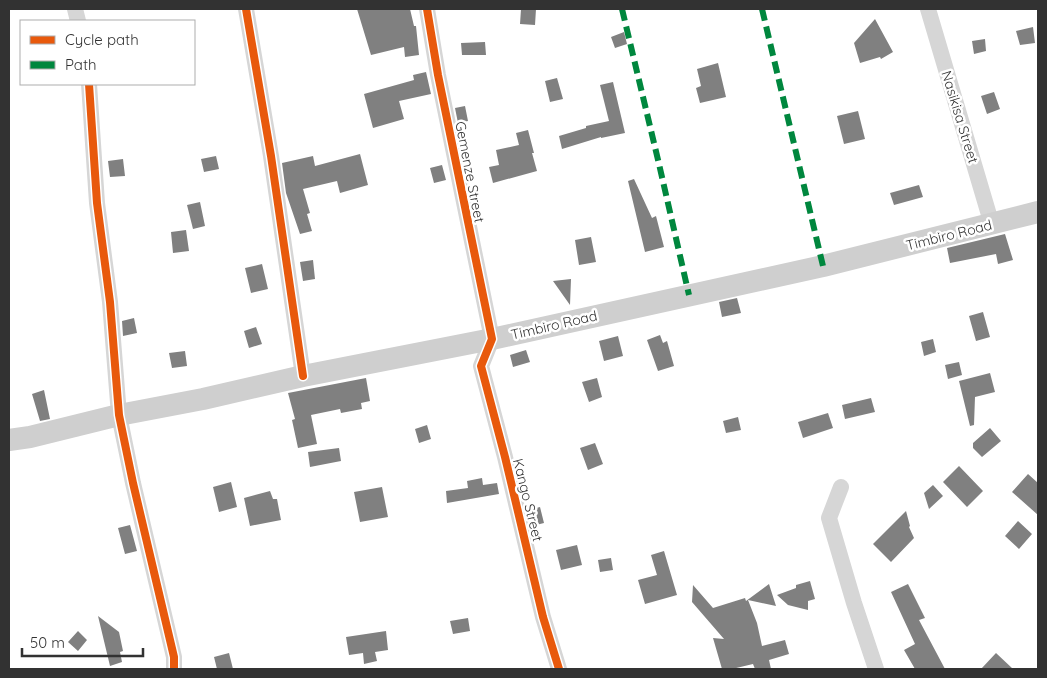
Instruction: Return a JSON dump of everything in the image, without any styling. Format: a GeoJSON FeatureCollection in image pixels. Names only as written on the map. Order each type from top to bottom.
{"type":"FeatureCollection","features":[{"type":"Feature","properties":{"kind":"main road","name":"Timbiro Road"},"geometry":{"type":"LineString","coordinates":[[9,440],[30,437],[119,415],[203,399],[303,376],[492,339],[822,266],[1038,212]]}},
{"type":"Feature","properties":{"kind":"street"},"geometry":{"type":"LineString","coordinates":[[246,9],[271,156],[303,376]]}},
{"type":"Feature","properties":{"kind":"street","name":"Gemenze Street"},"geometry":{"type":"LineString","coordinates":[[427,9],[440,85],[492,339]]}},
{"type":"Feature","properties":{"kind":"street","name":"Nasikisa Street"},"geometry":{"type":"LineString","coordinates":[[928,9],[992,225]]}},
{"type":"Feature","properties":{"kind":"street"},"geometry":{"type":"LineString","coordinates":[[89,85],[97,203],[110,302],[119,415],[174,657],[174,669]]}},
{"type":"Feature","properties":{"kind":"street","name":"Kango Street"},"geometry":{"type":"LineString","coordinates":[[492,339],[480,366],[505,457],[543,617],[560,669]]}},
{"type":"Feature","properties":{"kind":"street"},"geometry":{"type":"LineString","coordinates":[[841,487],[829,518],[876,669]]}},
{"type":"Feature","properties":{"kind":"building"},"geometry":{"type":"Polygon","coordinates":[[[357,9],[410,9],[414,26],[416,26],[419,55],[405,57],[404,47],[371,55],[357,9]]]}},
{"type":"Feature","properties":{"kind":"building"},"geometry":{"type":"Polygon","coordinates":[[[521,9],[536,9],[535,25],[520,24],[521,9]]]}},
{"type":"Feature","properties":{"kind":"building"},"geometry":{"type":"Polygon","coordinates":[[[875,19],[893,52],[881,59],[880,57],[860,63],[854,43],[875,19]]]}},
{"type":"Feature","properties":{"kind":"building"},"geometry":{"type":"Polygon","coordinates":[[[1033,27],[1035,43],[1020,45],[1016,31],[1033,27]]]}},
{"type":"Feature","properties":{"kind":"building"},"geometry":{"type":"Polygon","coordinates":[[[624,32],[627,44],[615,48],[611,37],[624,32]]]}},
{"type":"Feature","properties":{"kind":"building"},"geometry":{"type":"Polygon","coordinates":[[[985,39],[986,51],[974,54],[972,41],[985,39]]]}},
{"type":"Feature","properties":{"kind":"building"},"geometry":{"type":"Polygon","coordinates":[[[485,42],[486,55],[462,55],[461,43],[485,42]]]}},
{"type":"Feature","properties":{"kind":"building"},"geometry":{"type":"Polygon","coordinates":[[[718,63],[726,97],[700,103],[696,88],[701,86],[697,69],[718,63]]]}},
{"type":"Feature","properties":{"kind":"building"},"geometry":{"type":"Polygon","coordinates":[[[426,72],[431,94],[399,101],[404,119],[373,128],[364,94],[414,80],[413,75],[426,72]]]}},
{"type":"Feature","properties":{"kind":"building"},"geometry":{"type":"Polygon","coordinates":[[[557,78],[563,99],[550,102],[545,81],[557,78]]]}},
{"type":"Feature","properties":{"kind":"building"},"geometry":{"type":"Polygon","coordinates":[[[613,82],[625,133],[601,137],[562,149],[559,136],[586,128],[586,126],[609,121],[600,85],[613,82]]]}},
{"type":"Feature","properties":{"kind":"building"},"geometry":{"type":"Polygon","coordinates":[[[994,92],[1000,109],[987,114],[981,96],[994,92]]]}},
{"type":"Feature","properties":{"kind":"building"},"geometry":{"type":"Polygon","coordinates":[[[465,106],[468,121],[458,123],[455,108],[465,106]]]}},
{"type":"Feature","properties":{"kind":"building"},"geometry":{"type":"Polygon","coordinates":[[[858,111],[865,139],[844,144],[837,116],[858,111]]]}},
{"type":"Feature","properties":{"kind":"building"},"geometry":{"type":"Polygon","coordinates":[[[528,130],[537,171],[493,183],[489,167],[499,165],[496,150],[519,145],[516,133],[528,130]]]}},
{"type":"Feature","properties":{"kind":"building"},"geometry":{"type":"Polygon","coordinates":[[[360,154],[368,185],[340,193],[337,181],[303,189],[310,213],[307,214],[312,231],[300,234],[286,193],[282,163],[313,156],[315,166],[360,154]]]}},
{"type":"Feature","properties":{"kind":"building"},"geometry":{"type":"Polygon","coordinates":[[[216,156],[219,169],[204,172],[201,159],[216,156]]]}},
{"type":"Feature","properties":{"kind":"building"},"geometry":{"type":"Polygon","coordinates":[[[123,159],[125,176],[110,177],[108,161],[123,159]]]}},
{"type":"Feature","properties":{"kind":"building"},"geometry":{"type":"Polygon","coordinates":[[[442,165],[446,180],[434,183],[430,168],[442,165]]]}},
{"type":"Feature","properties":{"kind":"building"},"geometry":{"type":"Polygon","coordinates":[[[634,179],[652,218],[656,216],[664,247],[645,252],[628,181],[634,179]]]}},
{"type":"Feature","properties":{"kind":"building"},"geometry":{"type":"Polygon","coordinates":[[[919,185],[923,197],[894,205],[890,193],[919,185]]]}},
{"type":"Feature","properties":{"kind":"building"},"geometry":{"type":"Polygon","coordinates":[[[200,202],[205,226],[193,229],[187,205],[200,202]]]}},
{"type":"Feature","properties":{"kind":"building"},"geometry":{"type":"Polygon","coordinates":[[[186,230],[189,251],[173,253],[171,232],[186,230]]]}},
{"type":"Feature","properties":{"kind":"building"},"geometry":{"type":"Polygon","coordinates":[[[1005,234],[1013,260],[998,264],[996,254],[950,263],[947,248],[1005,234]]]}},
{"type":"Feature","properties":{"kind":"building"},"geometry":{"type":"Polygon","coordinates":[[[591,237],[596,262],[579,265],[575,240],[591,237]]]}},
{"type":"Feature","properties":{"kind":"building"},"geometry":{"type":"Polygon","coordinates":[[[313,260],[315,279],[303,281],[300,262],[313,260]]]}},
{"type":"Feature","properties":{"kind":"building"},"geometry":{"type":"Polygon","coordinates":[[[262,264],[268,289],[251,293],[245,268],[262,264]]]}},
{"type":"Feature","properties":{"kind":"building"},"geometry":{"type":"Polygon","coordinates":[[[571,279],[570,305],[553,281],[571,279]]]}},
{"type":"Feature","properties":{"kind":"building"},"geometry":{"type":"Polygon","coordinates":[[[737,298],[741,313],[722,317],[719,302],[737,298]]]}},
{"type":"Feature","properties":{"kind":"building"},"geometry":{"type":"Polygon","coordinates":[[[983,312],[990,337],[976,341],[969,316],[983,312]]]}},
{"type":"Feature","properties":{"kind":"building"},"geometry":{"type":"Polygon","coordinates":[[[134,318],[137,333],[123,336],[122,321],[134,318]]]}},
{"type":"Feature","properties":{"kind":"building"},"geometry":{"type":"Polygon","coordinates":[[[256,327],[262,344],[249,348],[244,331],[256,327]]]}},
{"type":"Feature","properties":{"kind":"building"},"geometry":{"type":"Polygon","coordinates":[[[660,335],[663,343],[667,341],[674,366],[658,371],[647,340],[660,335]]]}},
{"type":"Feature","properties":{"kind":"building"},"geometry":{"type":"Polygon","coordinates":[[[618,336],[623,356],[604,361],[599,341],[618,336]]]}},
{"type":"Feature","properties":{"kind":"building"},"geometry":{"type":"Polygon","coordinates":[[[933,339],[936,352],[924,356],[921,342],[933,339]]]}},
{"type":"Feature","properties":{"kind":"building"},"geometry":{"type":"Polygon","coordinates":[[[526,350],[530,362],[513,367],[510,355],[526,350]]]}},
{"type":"Feature","properties":{"kind":"building"},"geometry":{"type":"Polygon","coordinates":[[[185,351],[187,366],[172,368],[169,353],[185,351]]]}},
{"type":"Feature","properties":{"kind":"building"},"geometry":{"type":"Polygon","coordinates":[[[959,362],[962,375],[948,379],[945,365],[959,362]]]}},
{"type":"Feature","properties":{"kind":"building"},"geometry":{"type":"Polygon","coordinates":[[[990,373],[995,392],[975,397],[974,425],[970,426],[959,381],[990,373]]]}},
{"type":"Feature","properties":{"kind":"building"},"geometry":{"type":"Polygon","coordinates":[[[366,378],[370,401],[361,403],[362,409],[341,413],[340,409],[311,415],[317,444],[298,448],[292,420],[295,419],[288,393],[366,378]]]}},
{"type":"Feature","properties":{"kind":"building"},"geometry":{"type":"Polygon","coordinates":[[[597,378],[602,397],[589,402],[582,382],[597,378]]]}},
{"type":"Feature","properties":{"kind":"building"},"geometry":{"type":"Polygon","coordinates":[[[44,390],[50,419],[40,421],[32,394],[44,390]]]}},
{"type":"Feature","properties":{"kind":"building"},"geometry":{"type":"Polygon","coordinates":[[[871,398],[875,412],[845,419],[842,405],[871,398]]]}},
{"type":"Feature","properties":{"kind":"building"},"geometry":{"type":"Polygon","coordinates":[[[828,413],[833,428],[803,438],[798,422],[828,413]]]}},
{"type":"Feature","properties":{"kind":"building"},"geometry":{"type":"Polygon","coordinates":[[[738,417],[741,430],[726,433],[723,421],[738,417]]]}},
{"type":"Feature","properties":{"kind":"building"},"geometry":{"type":"Polygon","coordinates":[[[427,425],[431,439],[419,443],[415,429],[427,425]]]}},
{"type":"Feature","properties":{"kind":"building"},"geometry":{"type":"Polygon","coordinates":[[[990,428],[1001,441],[982,457],[973,448],[973,443],[990,428]]]}},
{"type":"Feature","properties":{"kind":"building"},"geometry":{"type":"Polygon","coordinates":[[[595,443],[603,464],[588,470],[580,448],[595,443]]]}},
{"type":"Feature","properties":{"kind":"building"},"geometry":{"type":"Polygon","coordinates":[[[339,448],[341,461],[310,467],[308,452],[339,448]]]}},
{"type":"Feature","properties":{"kind":"building"},"geometry":{"type":"Polygon","coordinates":[[[959,466],[983,491],[967,507],[943,482],[959,466]]]}},
{"type":"Feature","properties":{"kind":"building"},"geometry":{"type":"Polygon","coordinates":[[[1028,474],[1038,483],[1038,515],[1012,492],[1028,474]]]}},
{"type":"Feature","properties":{"kind":"building"},"geometry":{"type":"Polygon","coordinates":[[[482,478],[483,485],[497,483],[499,494],[447,503],[446,491],[468,488],[467,481],[482,478]]]}},
{"type":"Feature","properties":{"kind":"building"},"geometry":{"type":"Polygon","coordinates":[[[231,482],[237,507],[219,512],[213,487],[231,482]]]}},
{"type":"Feature","properties":{"kind":"building"},"geometry":{"type":"Polygon","coordinates":[[[933,485],[943,496],[929,509],[924,493],[933,485]]]}},
{"type":"Feature","properties":{"kind":"building"},"geometry":{"type":"Polygon","coordinates":[[[382,487],[388,517],[360,522],[354,492],[382,487]]]}},
{"type":"Feature","properties":{"kind":"building"},"geometry":{"type":"Polygon","coordinates":[[[270,491],[273,499],[277,499],[281,520],[250,526],[244,498],[270,491]]]}},
{"type":"Feature","properties":{"kind":"building"},"geometry":{"type":"Polygon","coordinates":[[[540,507],[544,523],[532,526],[528,510],[540,507]]]}},
{"type":"Feature","properties":{"kind":"building"},"geometry":{"type":"Polygon","coordinates":[[[906,511],[909,527],[914,538],[891,562],[873,544],[906,511]]]}},
{"type":"Feature","properties":{"kind":"building"},"geometry":{"type":"Polygon","coordinates":[[[1018,521],[1032,534],[1019,549],[1005,536],[1018,521]]]}},
{"type":"Feature","properties":{"kind":"building"},"geometry":{"type":"Polygon","coordinates":[[[130,525],[137,551],[125,554],[118,528],[130,525]]]}},
{"type":"Feature","properties":{"kind":"building"},"geometry":{"type":"Polygon","coordinates":[[[577,545],[582,565],[561,570],[556,550],[577,545]]]}},
{"type":"Feature","properties":{"kind":"building"},"geometry":{"type":"Polygon","coordinates":[[[664,551],[677,595],[645,604],[638,580],[657,575],[651,555],[664,551]]]}},
{"type":"Feature","properties":{"kind":"building"},"geometry":{"type":"Polygon","coordinates":[[[611,558],[613,570],[600,572],[598,560],[611,558]]]}},
{"type":"Feature","properties":{"kind":"building"},"geometry":{"type":"Polygon","coordinates":[[[810,581],[815,599],[808,601],[808,610],[788,605],[777,595],[796,588],[796,585],[810,581]]]}},
{"type":"Feature","properties":{"kind":"building"},"geometry":{"type":"Polygon","coordinates":[[[769,584],[776,606],[748,600],[757,623],[762,646],[785,640],[789,654],[769,660],[771,669],[755,669],[753,664],[732,669],[722,669],[713,638],[724,639],[692,602],[693,585],[713,608],[745,598],[746,601],[769,584]]]}},
{"type":"Feature","properties":{"kind":"building"},"geometry":{"type":"Polygon","coordinates":[[[908,584],[925,618],[919,620],[945,669],[915,669],[904,650],[915,644],[891,592],[908,584]]]}},
{"type":"Feature","properties":{"kind":"building"},"geometry":{"type":"Polygon","coordinates":[[[98,616],[119,632],[123,651],[120,652],[122,662],[110,666],[98,616]]]}},
{"type":"Feature","properties":{"kind":"building"},"geometry":{"type":"Polygon","coordinates":[[[468,618],[470,631],[453,634],[450,621],[468,618]]]}},
{"type":"Feature","properties":{"kind":"building"},"geometry":{"type":"Polygon","coordinates":[[[78,631],[87,640],[78,651],[68,642],[78,631]]]}},
{"type":"Feature","properties":{"kind":"building"},"geometry":{"type":"Polygon","coordinates":[[[386,631],[388,650],[375,652],[377,661],[364,664],[363,653],[349,655],[346,637],[386,631]]]}},
{"type":"Feature","properties":{"kind":"building"},"geometry":{"type":"Polygon","coordinates":[[[229,653],[233,669],[217,669],[214,657],[229,653]]]}},
{"type":"Feature","properties":{"kind":"building"},"geometry":{"type":"Polygon","coordinates":[[[996,653],[1013,669],[981,669],[996,653]]]}},
{"type":"Feature","properties":{"kind":"marked path"},"geometry":{"type":"LineString","coordinates":[[622,9],[689,295]]}},
{"type":"Feature","properties":{"kind":"marked path"},"geometry":{"type":"LineString","coordinates":[[762,9],[823,266]]}},
{"type":"Feature","properties":{"kind":"cycle path"},"geometry":{"type":"LineString","coordinates":[[246,9],[271,156],[303,376]]}},
{"type":"Feature","properties":{"kind":"cycle path"},"geometry":{"type":"LineString","coordinates":[[427,9],[438,75],[492,339],[481,366],[543,617],[559,669]]}},
{"type":"Feature","properties":{"kind":"cycle path"},"geometry":{"type":"LineString","coordinates":[[89,85],[97,203],[110,302],[119,415],[174,657],[174,669]]}}]}
